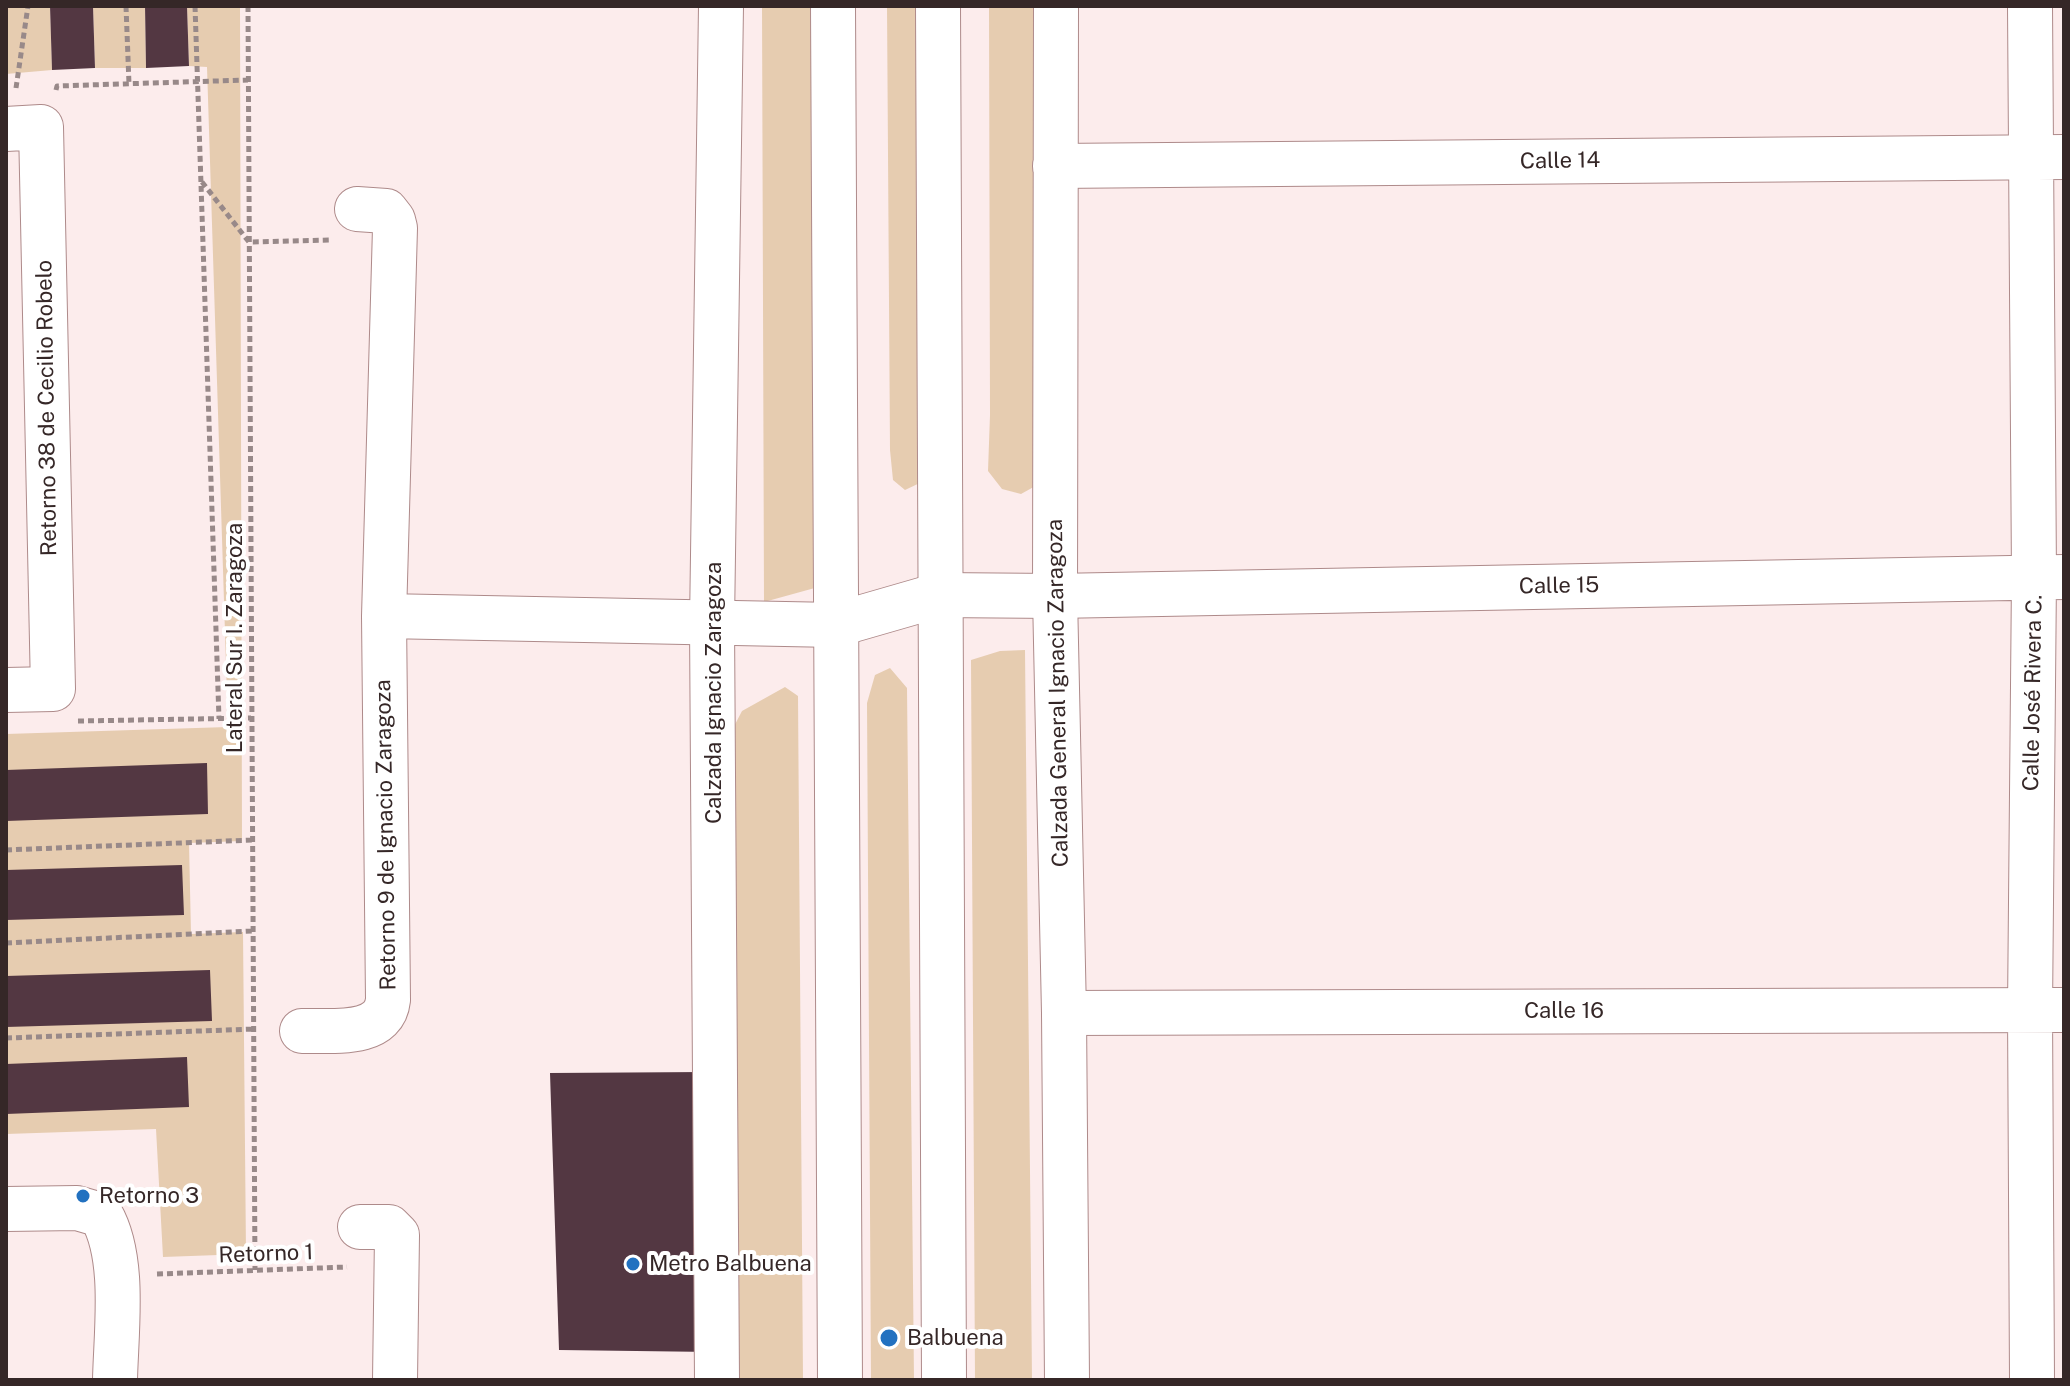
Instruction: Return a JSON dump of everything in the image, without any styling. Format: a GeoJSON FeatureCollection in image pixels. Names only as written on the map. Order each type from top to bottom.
{"type":"FeatureCollection","features":[{"type":"Feature","properties":{"kind":"street","name":"Calzada Ignacio Zaragoza"},"geometry":{"type":"LineString","coordinates":[[717,1380],[712,623],[721,6]]}},
{"type":"Feature","properties":{"kind":"street"},"geometry":{"type":"LineString","coordinates":[[833,6],[840,1380]]}},
{"type":"Feature","properties":{"kind":"street"},"geometry":{"type":"LineString","coordinates":[[938,6],[944,1380]]}},
{"type":"Feature","properties":{"kind":"street","name":"Calzada General Ignacio Zaragoza"},"geometry":{"type":"LineString","coordinates":[[1056,6],[1055,596],[1064,1013],[1067,1380]]}},
{"type":"Feature","properties":{"kind":"street","name":"Calle José Rivera C."},"geometry":{"type":"LineString","coordinates":[[2030,6],[2048,157],[2049,577],[2047,1010],[2032,1380]]}},
{"type":"Feature","properties":{"kind":"street","name":"Retorno 38 de Cecilio Robelo"},"geometry":{"type":"LineString","coordinates":[[19,128],[53,689]]}},
{"type":"Feature","properties":{"kind":"street","name":"Calle 14"},"geometry":{"type":"LineString","coordinates":[[1055,166],[2048,157]]}},
{"type":"Feature","properties":{"kind":"street","name":"Retorno 9 de Ignacio Zaragoza"},"geometry":{"type":"LineString","coordinates":[[302,1031],[358,1029],[382,1020],[387,1011],[384,616],[395,228],[386,211],[348,224]]}},
{"type":"Feature","properties":{"kind":"street","name":"Calle 15"},"geometry":{"type":"LineString","coordinates":[[712,623],[835,625],[939,595],[1055,596],[2049,577]]}},
{"type":"Feature","properties":{"kind":"street"},"geometry":{"type":"LineString","coordinates":[[384,616],[712,623]]}},
{"type":"Feature","properties":{"kind":"street"},"geometry":{"type":"LineString","coordinates":[[6,690],[53,689]]}},
{"type":"Feature","properties":{"kind":"street","name":"Calle 16"},"geometry":{"type":"LineString","coordinates":[[1064,1013],[2047,1010]]}},
{"type":"Feature","properties":{"kind":"street"},"geometry":{"type":"LineString","coordinates":[[6,1209],[77,1208],[101,1215],[112,1241],[116,1275],[115,1380]]}},
{"type":"Feature","properties":{"kind":"street"},"geometry":{"type":"LineString","coordinates":[[360,1227],[389,1227],[397,1235],[395,1380]]}},
{"type":"Feature","properties":{"kind":"path"},"geometry":{"type":"LineString","coordinates":[[19,128],[28,6]]}},
{"type":"Feature","properties":{"kind":"path"},"geometry":{"type":"LineString","coordinates":[[126,6],[129,84]]}},
{"type":"Feature","properties":{"kind":"path","name":"Lateral Sur I. Zaragoza"},"geometry":{"type":"LineString","coordinates":[[195,6],[219,719]]}},
{"type":"Feature","properties":{"kind":"path","name":"Lateral Sur I. Zaragoza"},"geometry":{"type":"LineString","coordinates":[[248,6],[255,1270]]}},
{"type":"Feature","properties":{"kind":"path"},"geometry":{"type":"LineString","coordinates":[[19,128],[57,86],[248,80]]}},
{"type":"Feature","properties":{"kind":"path"},"geometry":{"type":"LineString","coordinates":[[201,181],[249,242],[348,224]]}},
{"type":"Feature","properties":{"kind":"path"},"geometry":{"type":"LineString","coordinates":[[53,689],[79,723],[252,718]]}},
{"type":"Feature","properties":{"kind":"path"},"geometry":{"type":"LineString","coordinates":[[6,850],[253,840]]}},
{"type":"Feature","properties":{"kind":"path"},"geometry":{"type":"LineString","coordinates":[[6,943],[253,931]]}},
{"type":"Feature","properties":{"kind":"path"},"geometry":{"type":"LineString","coordinates":[[6,1038],[254,1029]]}},
{"type":"Feature","properties":{"kind":"path","name":"Retorno 1"},"geometry":{"type":"LineString","coordinates":[[116,1275],[374,1267],[360,1227]]}},
{"type":"Feature","properties":{"kind":"shaded area"},"geometry":{"type":"Polygon","coordinates":[[[6,6],[50,6],[52,70],[6,74],[6,6]]]}},
{"type":"Feature","properties":{"kind":"shaded area"},"geometry":{"type":"Polygon","coordinates":[[[93,6],[145,6],[146,68],[95,68],[93,6]]]}},
{"type":"Feature","properties":{"kind":"shaded area"},"geometry":{"type":"Polygon","coordinates":[[[187,6],[240,6],[242,841],[189,843],[191,934],[243,932],[246,1254],[163,1257],[156,1129],[6,1134],[6,734],[228,727],[207,67],[189,66],[187,6]]]}},
{"type":"Feature","properties":{"kind":"shaded area"},"geometry":{"type":"Polygon","coordinates":[[[762,6],[832,6],[822,586],[764,602],[762,6]]]}},
{"type":"Feature","properties":{"kind":"shaded area"},"geometry":{"type":"Polygon","coordinates":[[[887,6],[928,6],[924,481],[905,490],[893,480],[890,450],[887,6]]]}},
{"type":"Feature","properties":{"kind":"shaded area"},"geometry":{"type":"Polygon","coordinates":[[[989,6],[1043,6],[1039,484],[1021,494],[1002,489],[988,471],[989,6]]]}},
{"type":"Feature","properties":{"kind":"shaded area"},"geometry":{"type":"Polygon","coordinates":[[[1025,650],[1032,1380],[975,1380],[971,660],[1000,651],[1025,650]]]}},
{"type":"Feature","properties":{"kind":"shaded area"},"geometry":{"type":"Polygon","coordinates":[[[890,668],[907,688],[914,1380],[871,1380],[867,703],[875,675],[890,668]]]}},
{"type":"Feature","properties":{"kind":"shaded area"},"geometry":{"type":"Polygon","coordinates":[[[785,687],[798,696],[803,1380],[738,1380],[729,736],[742,711],[785,687]]]}},
{"type":"Feature","properties":{"kind":"building"},"geometry":{"type":"Polygon","coordinates":[[[50,6],[93,6],[95,68],[52,70],[50,6]]]}},
{"type":"Feature","properties":{"kind":"building"},"geometry":{"type":"Polygon","coordinates":[[[145,6],[187,6],[189,66],[146,68],[145,6]]]}},
{"type":"Feature","properties":{"kind":"building"},"geometry":{"type":"Polygon","coordinates":[[[207,763],[208,814],[6,821],[6,770],[207,763]]]}},
{"type":"Feature","properties":{"kind":"building"},"geometry":{"type":"Polygon","coordinates":[[[182,865],[184,915],[6,920],[6,870],[182,865]]]}},
{"type":"Feature","properties":{"kind":"building"},"geometry":{"type":"Polygon","coordinates":[[[210,970],[212,1021],[6,1027],[6,976],[210,970]]]}},
{"type":"Feature","properties":{"kind":"building"},"geometry":{"type":"Polygon","coordinates":[[[187,1057],[189,1107],[6,1114],[6,1064],[187,1057]]]}},
{"type":"Feature","properties":{"kind":"building","name":"Metro Balbuena"},"geometry":{"type":"Polygon","coordinates":[[[705,1072],[713,1352],[559,1350],[550,1073],[705,1072]]]}},
{"type":"Feature","properties":{"kind":"place","name":"Retorno 3"},"geometry":{"type":"Point","coordinates":[83,1196]}},
{"type":"Feature","properties":{"kind":"place","name":"Metro Balbuena"},"geometry":{"type":"Point","coordinates":[633,1264]}},
{"type":"Feature","properties":{"kind":"place","name":"Balbuena"},"geometry":{"type":"Point","coordinates":[889,1338]}}]}
